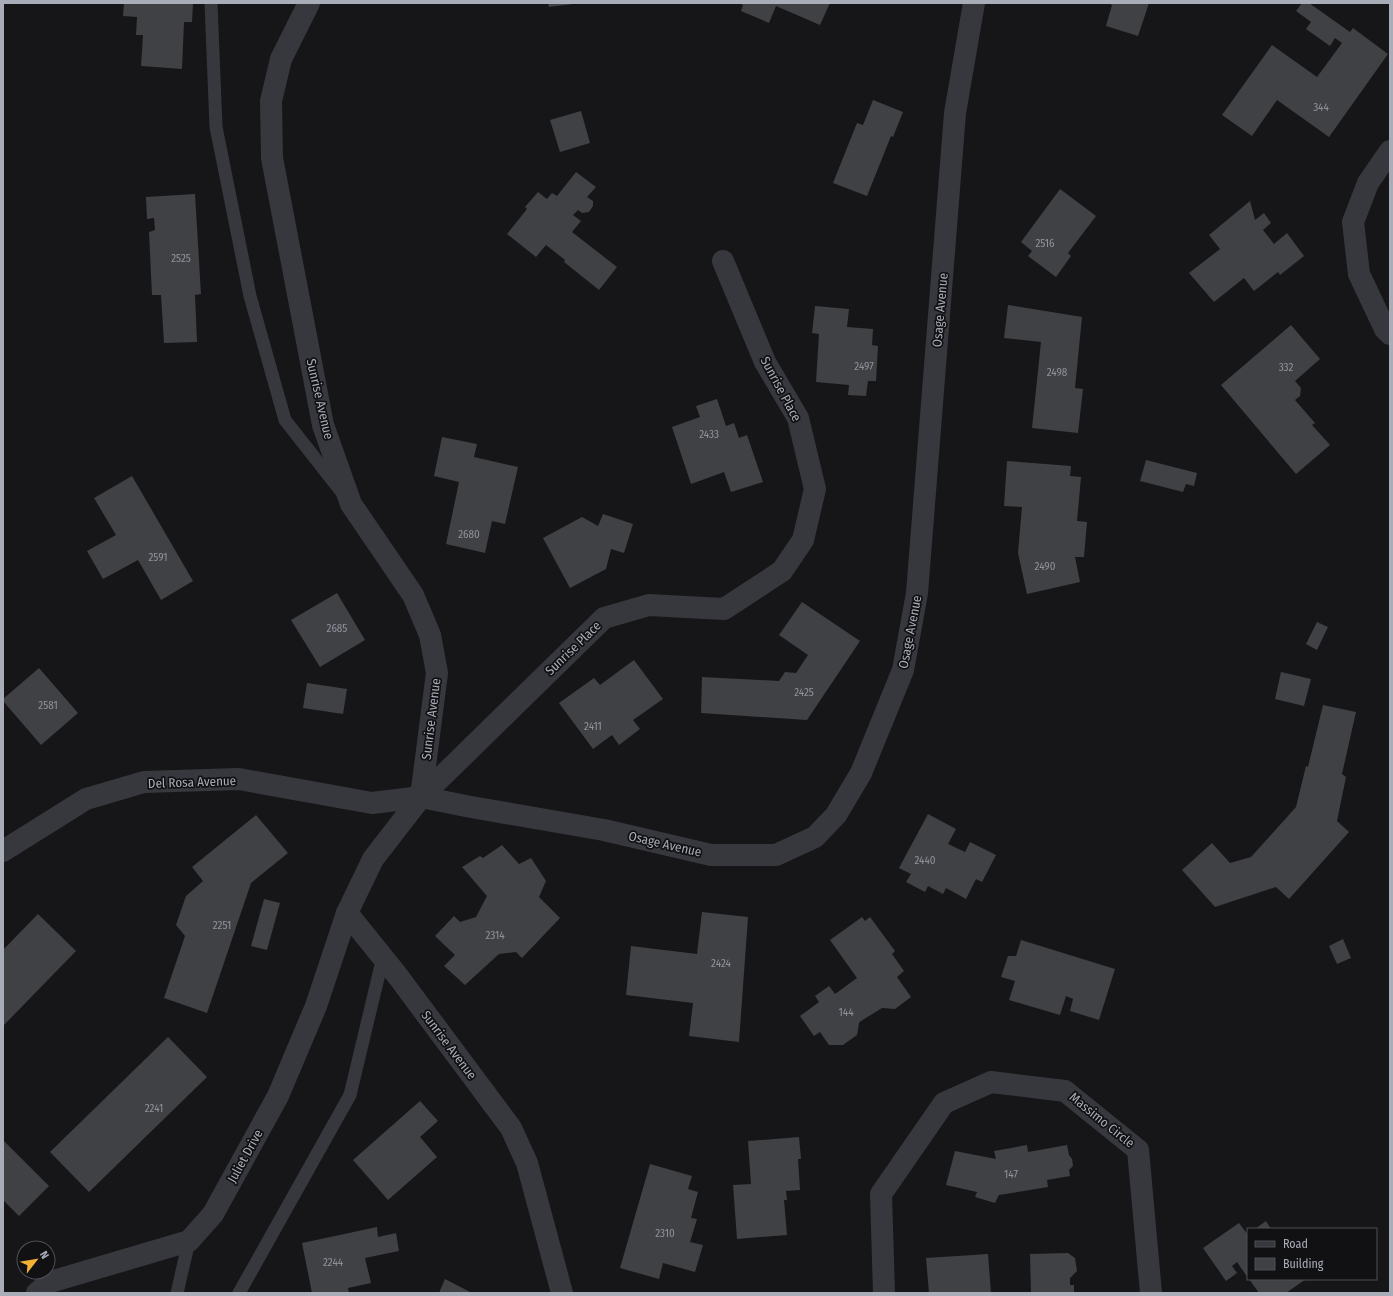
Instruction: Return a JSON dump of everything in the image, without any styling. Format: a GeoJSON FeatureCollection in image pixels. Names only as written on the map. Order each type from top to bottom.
{"type":"FeatureCollection","features":[{"type":"Feature","properties":{"kind":"street","name":"Sunrise Avenue"},"geometry":{"type":"LineString","coordinates":[[309,3],[281,59],[271,102],[272,158],[323,425],[351,504],[412,595],[430,635],[437,673],[421,797]]}},
{"type":"Feature","properties":{"kind":"street","name":"Osage Avenue"},"geometry":{"type":"LineString","coordinates":[[421,797],[604,830],[711,854],[776,855],[815,837],[836,815],[862,773],[903,670],[918,593],[955,113],[974,3]]}},
{"type":"Feature","properties":{"kind":"street"},"geometry":{"type":"LineString","coordinates":[[1390,151],[1368,183],[1354,222],[1359,274],[1385,329],[1390,334]]}},
{"type":"Feature","properties":{"kind":"street","name":"Sunrise Place"},"geometry":{"type":"LineString","coordinates":[[421,797],[604,618],[649,605],[724,609],[782,571],[803,540],[815,488],[798,418],[765,362],[722,261]]}},
{"type":"Feature","properties":{"kind":"street","name":"Del Rosa Avenue"},"geometry":{"type":"LineString","coordinates":[[3,851],[86,798],[144,782],[239,779],[372,804],[421,797]]}},
{"type":"Feature","properties":{"kind":"street"},"geometry":{"type":"LineString","coordinates":[[347,913],[373,859],[421,797]]}},
{"type":"Feature","properties":{"kind":"street","name":"Sunrise Avenue"},"geometry":{"type":"LineString","coordinates":[[347,913],[511,1128],[527,1163],[562,1293]]}},
{"type":"Feature","properties":{"kind":"street","name":"Juliet Drive"},"geometry":{"type":"LineString","coordinates":[[190,1241],[213,1214],[278,1096],[316,1006],[347,913]]}},
{"type":"Feature","properties":{"kind":"street","name":"Massimo Circle"},"geometry":{"type":"LineString","coordinates":[[884,1293],[881,1194],[944,1102],[991,1082],[1065,1091],[1138,1150],[1151,1293]]}},
{"type":"Feature","properties":{"kind":"street"},"geometry":{"type":"LineString","coordinates":[[37,1293],[50,1282],[190,1241]]}},
{"type":"Feature","properties":{"kind":"lane"},"geometry":{"type":"LineString","coordinates":[[211,3],[216,127],[250,296],[285,420],[351,504]]}},
{"type":"Feature","properties":{"kind":"lane"},"geometry":{"type":"LineString","coordinates":[[239,1293],[350,1095],[382,957]]}},
{"type":"Feature","properties":{"kind":"lane"},"geometry":{"type":"LineString","coordinates":[[177,1293],[190,1241]]}},
{"type":"Feature","properties":{"kind":"building"},"geometry":{"type":"Polygon","coordinates":[[[124,3],[193,3],[192,22],[184,22],[182,69],[141,66],[143,35],[136,35],[137,17],[123,16],[124,3]]]}},
{"type":"Feature","properties":{"kind":"building"},"geometry":{"type":"Polygon","coordinates":[[[548,3],[573,3],[573,4],[549,7],[548,3]]]}},
{"type":"Feature","properties":{"kind":"building"},"geometry":{"type":"Polygon","coordinates":[[[738,3],[830,3],[820,25],[776,6],[769,23],[741,11],[743,5],[738,3]]]}},
{"type":"Feature","properties":{"kind":"building"},"geometry":{"type":"Polygon","coordinates":[[[1108,3],[1149,3],[1138,36],[1106,26],[1112,5],[1108,3]]]}},
{"type":"Feature","properties":{"kind":"building"},"geometry":{"type":"Polygon","coordinates":[[[1302,3],[1309,3],[1350,32],[1353,28],[1388,54],[1329,137],[1277,100],[1252,136],[1222,115],[1272,45],[1317,77],[1342,43],[1335,38],[1330,46],[1306,29],[1311,22],[1296,11],[1302,3]]]}},
{"type":"Feature","properties":{"kind":"building"},"geometry":{"type":"Polygon","coordinates":[[[873,100],[903,112],[893,137],[891,136],[867,196],[833,183],[857,123],[863,125],[873,100]]]}},
{"type":"Feature","properties":{"kind":"building"},"geometry":{"type":"Polygon","coordinates":[[[581,111],[590,143],[560,152],[550,120],[581,111]]]}},
{"type":"Feature","properties":{"kind":"building"},"geometry":{"type":"Polygon","coordinates":[[[576,172],[596,187],[587,197],[593,201],[593,206],[589,212],[582,213],[578,210],[573,215],[581,221],[572,232],[617,267],[599,290],[564,262],[565,260],[546,245],[536,257],[507,234],[527,209],[525,207],[538,192],[547,199],[552,193],[557,196],[576,172]]]}},
{"type":"Feature","properties":{"kind":"building"},"geometry":{"type":"Polygon","coordinates":[[[1060,189],[1096,216],[1068,253],[1071,256],[1056,277],[1028,256],[1032,251],[1021,242],[1060,189]]]}},
{"type":"Feature","properties":{"kind":"building"},"geometry":{"type":"Polygon","coordinates":[[[195,194],[201,294],[195,295],[197,342],[164,343],[161,295],[152,295],[149,232],[155,230],[154,218],[147,219],[146,197],[195,194]]]}},
{"type":"Feature","properties":{"kind":"building"},"geometry":{"type":"Polygon","coordinates":[[[1250,201],[1255,220],[1264,213],[1271,223],[1263,230],[1274,244],[1287,233],[1304,256],[1280,275],[1278,272],[1254,291],[1244,278],[1214,302],[1189,273],[1220,249],[1209,235],[1250,201]]]}},
{"type":"Feature","properties":{"kind":"building"},"geometry":{"type":"Polygon","coordinates":[[[1008,305],[1082,317],[1075,388],[1083,389],[1078,433],[1032,428],[1041,342],[1004,338],[1008,305]]]}},
{"type":"Feature","properties":{"kind":"building"},"geometry":{"type":"Polygon","coordinates":[[[815,306],[849,309],[847,327],[873,329],[872,345],[878,346],[876,381],[868,381],[866,396],[848,395],[849,385],[816,382],[819,334],[812,333],[815,306]]]}},
{"type":"Feature","properties":{"kind":"building"},"geometry":{"type":"Polygon","coordinates":[[[1291,325],[1320,359],[1295,381],[1301,388],[1300,396],[1295,400],[1315,423],[1312,425],[1330,445],[1296,474],[1221,385],[1291,325]]]}},
{"type":"Feature","properties":{"kind":"building"},"geometry":{"type":"Polygon","coordinates":[[[717,399],[726,426],[734,423],[739,438],[747,435],[763,482],[731,492],[724,472],[691,484],[672,427],[700,417],[696,406],[717,399]]]}},
{"type":"Feature","properties":{"kind":"building"},"geometry":{"type":"Polygon","coordinates":[[[442,437],[477,444],[474,457],[518,467],[505,524],[492,521],[485,553],[446,544],[459,482],[434,476],[442,437]]]}},
{"type":"Feature","properties":{"kind":"building"},"geometry":{"type":"Polygon","coordinates":[[[1146,460],[1197,473],[1194,486],[1186,484],[1183,492],[1140,481],[1146,460]]]}},
{"type":"Feature","properties":{"kind":"building"},"geometry":{"type":"Polygon","coordinates":[[[1007,461],[1071,466],[1070,476],[1081,477],[1077,521],[1087,522],[1084,557],[1075,557],[1080,582],[1027,594],[1018,553],[1022,507],[1004,506],[1007,461]]]}},
{"type":"Feature","properties":{"kind":"building"},"geometry":{"type":"Polygon","coordinates":[[[132,476],[193,581],[161,600],[138,560],[103,579],[87,551],[116,535],[94,498],[132,476]]]}},
{"type":"Feature","properties":{"kind":"building"},"geometry":{"type":"Polygon","coordinates":[[[603,514],[633,524],[624,553],[611,549],[606,569],[570,588],[543,538],[582,517],[598,526],[603,514]]]}},
{"type":"Feature","properties":{"kind":"building"},"geometry":{"type":"Polygon","coordinates":[[[337,593],[365,640],[320,667],[291,620],[337,593]]]}},
{"type":"Feature","properties":{"kind":"building"},"geometry":{"type":"Polygon","coordinates":[[[802,602],[860,641],[807,720],[701,713],[702,677],[779,681],[785,672],[796,673],[808,655],[779,635],[802,602]]]}},
{"type":"Feature","properties":{"kind":"building"},"geometry":{"type":"Polygon","coordinates":[[[1317,622],[1328,627],[1317,650],[1306,644],[1317,622]]]}},
{"type":"Feature","properties":{"kind":"building"},"geometry":{"type":"Polygon","coordinates":[[[634,660],[663,699],[633,720],[640,729],[619,745],[612,735],[593,749],[559,703],[594,678],[600,685],[634,660]]]}},
{"type":"Feature","properties":{"kind":"building"},"geometry":{"type":"Polygon","coordinates":[[[39,668],[78,713],[41,745],[3,701],[3,699],[39,668]]]}},
{"type":"Feature","properties":{"kind":"building"},"geometry":{"type":"Polygon","coordinates":[[[1281,672],[1311,679],[1304,706],[1275,699],[1281,672]]]}},
{"type":"Feature","properties":{"kind":"building"},"geometry":{"type":"Polygon","coordinates":[[[307,683],[347,689],[343,714],[303,708],[307,683]]]}},
{"type":"Feature","properties":{"kind":"building"},"geometry":{"type":"Polygon","coordinates":[[[1323,705],[1356,712],[1342,774],[1346,777],[1337,821],[1349,832],[1289,899],[1276,887],[1215,907],[1182,870],[1212,843],[1230,863],[1251,857],[1296,807],[1306,766],[1308,767],[1323,705]]]}},
{"type":"Feature","properties":{"kind":"building"},"geometry":{"type":"Polygon","coordinates":[[[928,814],[956,829],[948,844],[965,852],[970,842],[996,855],[982,882],[976,879],[966,899],[946,888],[943,894],[928,886],[925,892],[906,882],[911,874],[899,868],[928,814]]]}},
{"type":"Feature","properties":{"kind":"building"},"geometry":{"type":"Polygon","coordinates":[[[256,815],[288,853],[251,883],[207,1013],[164,998],[185,936],[176,925],[186,896],[203,881],[192,867],[256,815]]]}},
{"type":"Feature","properties":{"kind":"building"},"geometry":{"type":"Polygon","coordinates":[[[502,845],[519,864],[531,858],[546,881],[539,897],[560,918],[522,958],[516,952],[499,954],[465,985],[444,966],[455,955],[435,936],[454,916],[460,922],[476,917],[487,896],[462,867],[480,856],[483,858],[502,845]]]}},
{"type":"Feature","properties":{"kind":"building"},"geometry":{"type":"Polygon","coordinates":[[[264,899],[280,903],[267,950],[251,946],[264,899]]]}},
{"type":"Feature","properties":{"kind":"building"},"geometry":{"type":"Polygon","coordinates":[[[702,912],[748,917],[739,1042],[689,1036],[693,1003],[626,995],[631,946],[697,954],[702,912]]]}},
{"type":"Feature","properties":{"kind":"building"},"geometry":{"type":"Polygon","coordinates":[[[38,914],[76,951],[3,1026],[3,950],[38,914]]]}},
{"type":"Feature","properties":{"kind":"building"},"geometry":{"type":"Polygon","coordinates":[[[862,917],[865,921],[870,917],[895,951],[892,954],[904,971],[897,977],[911,997],[895,1009],[882,1008],[861,1021],[859,1023],[857,1035],[843,1045],[829,1045],[820,1032],[814,1036],[800,1016],[819,1002],[815,996],[829,986],[835,994],[857,978],[830,940],[862,917]]]}},
{"type":"Feature","properties":{"kind":"building"},"geometry":{"type":"Polygon","coordinates":[[[1343,939],[1351,958],[1337,964],[1329,946],[1343,939]]]}},
{"type":"Feature","properties":{"kind":"building"},"geometry":{"type":"Polygon","coordinates":[[[1021,940],[1115,969],[1099,1020],[1070,1011],[1073,999],[1066,996],[1060,1015],[1009,1000],[1015,981],[1001,977],[1008,956],[1016,956],[1021,940]]]}},
{"type":"Feature","properties":{"kind":"building"},"geometry":{"type":"Polygon","coordinates":[[[168,1037],[207,1077],[89,1192],[50,1152],[168,1037]]]}},
{"type":"Feature","properties":{"kind":"building"},"geometry":{"type":"Polygon","coordinates":[[[420,1101],[438,1121],[420,1137],[437,1157],[388,1200],[353,1160],[420,1101]]]}},
{"type":"Feature","properties":{"kind":"building"},"geometry":{"type":"Polygon","coordinates":[[[799,1137],[801,1159],[798,1159],[800,1190],[786,1191],[787,1200],[784,1200],[787,1235],[737,1239],[733,1185],[751,1184],[748,1141],[799,1137]]]}},
{"type":"Feature","properties":{"kind":"building"},"geometry":{"type":"Polygon","coordinates":[[[3,1140],[49,1186],[19,1216],[3,1200],[3,1140]]]}},
{"type":"Feature","properties":{"kind":"building"},"geometry":{"type":"Polygon","coordinates":[[[1027,1145],[1028,1152],[1067,1145],[1073,1166],[1069,1170],[1070,1176],[1047,1180],[1048,1187],[999,1195],[995,1203],[975,1197],[977,1192],[946,1185],[955,1151],[996,1159],[994,1151],[1027,1145]]]}},
{"type":"Feature","properties":{"kind":"building"},"geometry":{"type":"Polygon","coordinates":[[[650,1164],[692,1176],[688,1189],[698,1192],[691,1218],[697,1219],[690,1242],[703,1245],[695,1272],[663,1263],[659,1279],[620,1268],[650,1164]]]}},
{"type":"Feature","properties":{"kind":"building"},"geometry":{"type":"Polygon","coordinates":[[[1266,1221],[1270,1228],[1256,1228],[1266,1221]]]}},
{"type":"Feature","properties":{"kind":"building"},"geometry":{"type":"Polygon","coordinates":[[[1239,1223],[1247,1234],[1247,1277],[1237,1262],[1232,1266],[1237,1273],[1226,1281],[1203,1248],[1239,1223]]]}},
{"type":"Feature","properties":{"kind":"building"},"geometry":{"type":"Polygon","coordinates":[[[377,1227],[378,1237],[396,1233],[399,1251],[365,1258],[371,1283],[348,1288],[349,1293],[312,1293],[302,1243],[377,1227]]]}},
{"type":"Feature","properties":{"kind":"building"},"geometry":{"type":"Polygon","coordinates":[[[1068,1253],[1075,1258],[1077,1271],[1070,1278],[1070,1285],[1074,1285],[1074,1293],[1031,1293],[1030,1254],[1068,1253]]]}},
{"type":"Feature","properties":{"kind":"building"},"geometry":{"type":"Polygon","coordinates":[[[988,1254],[991,1293],[929,1293],[926,1258],[988,1254]]]}},
{"type":"Feature","properties":{"kind":"building"},"geometry":{"type":"Polygon","coordinates":[[[445,1279],[472,1293],[439,1293],[445,1279]]]}},
{"type":"Feature","properties":{"kind":"building"},"geometry":{"type":"Polygon","coordinates":[[[1250,1280],[1305,1280],[1286,1293],[1259,1293],[1250,1280]]]}}]}
